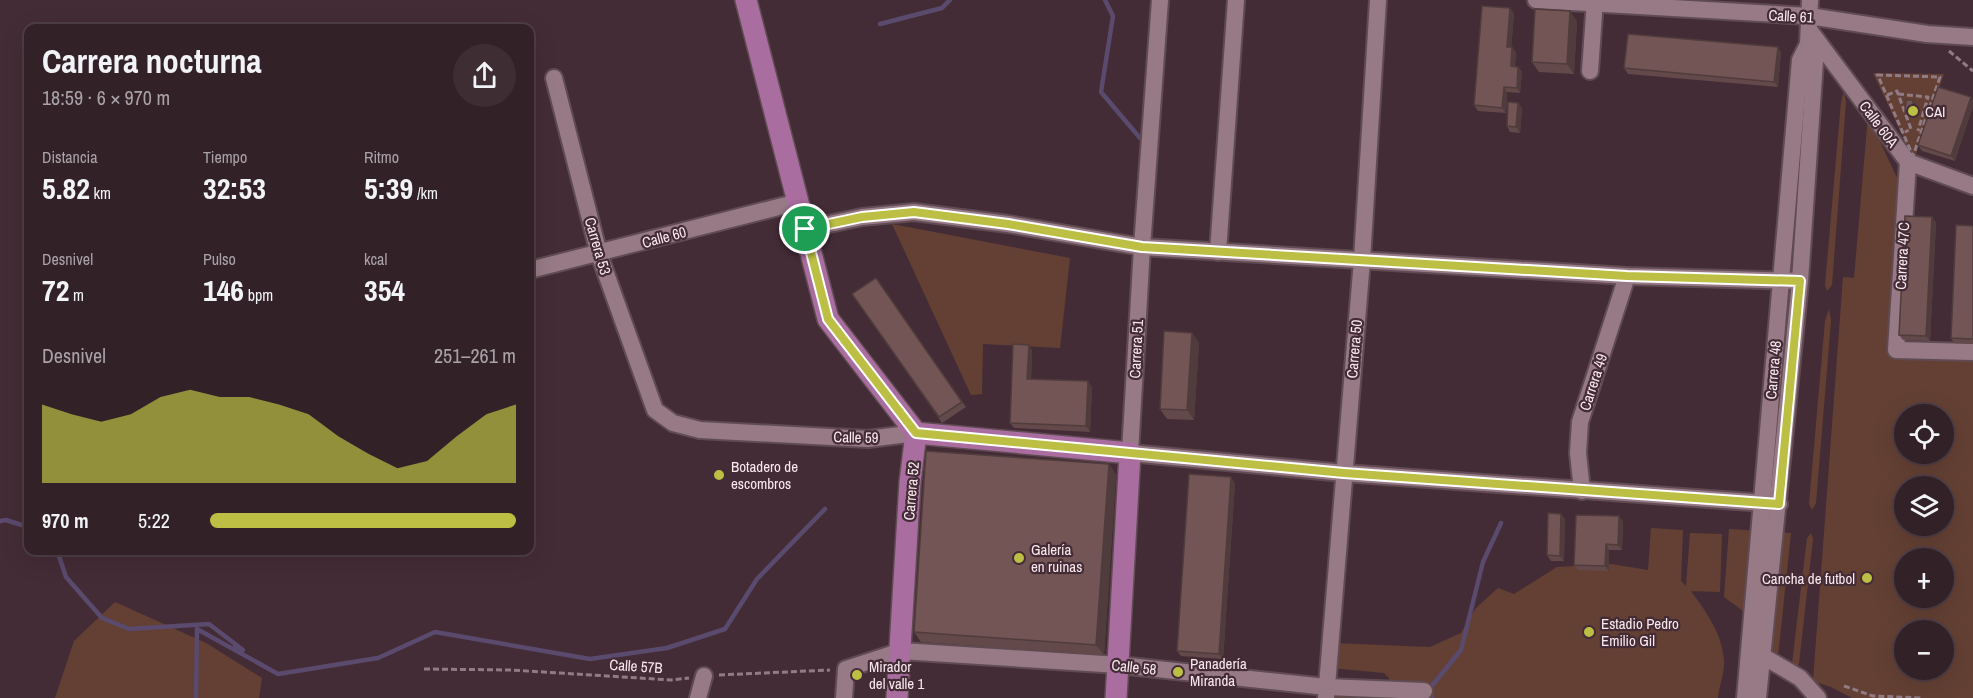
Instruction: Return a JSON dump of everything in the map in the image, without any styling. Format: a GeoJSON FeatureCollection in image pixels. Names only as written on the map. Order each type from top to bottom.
{"type":"FeatureCollection","features":[{"type":"Feature","properties":{"kind":"main road"},"geometry":{"type":"LineString","coordinates":[[746,0],[828,319],[916,433]]}},
{"type":"Feature","properties":{"kind":"main road","name":"Calle 59"},"geometry":{"type":"LineString","coordinates":[[916,433],[1131,453]]}},
{"type":"Feature","properties":{"kind":"main road","name":"Carrera 52"},"geometry":{"type":"LineString","coordinates":[[897,698],[910,482],[916,433]]}},
{"type":"Feature","properties":{"kind":"main road","name":"Carrera 51"},"geometry":{"type":"LineString","coordinates":[[1116,698],[1131,453]]}},
{"type":"Feature","properties":{"kind":"street","name":"Carrera 51"},"geometry":{"type":"LineString","coordinates":[[1131,453],[1142,247],[1160,0]]}},
{"type":"Feature","properties":{"kind":"street"},"geometry":{"type":"LineString","coordinates":[[1218,252],[1236,0]]}},
{"type":"Feature","properties":{"kind":"street","name":"Carrera 50"},"geometry":{"type":"LineString","coordinates":[[1327,693],[1362,260],[1378,0]]}},
{"type":"Feature","properties":{"kind":"street","name":"Calle 61"},"geometry":{"type":"LineString","coordinates":[[1536,0],[1595,2],[1973,37]]}},
{"type":"Feature","properties":{"kind":"street"},"geometry":{"type":"LineString","coordinates":[[1590,71],[1595,2]]}},
{"type":"Feature","properties":{"kind":"street","name":"Calle 60A"},"geometry":{"type":"LineString","coordinates":[[1809,23],[1908,162],[1973,186]]}},
{"type":"Feature","properties":{"kind":"street","name":"Carrera 48"},"geometry":{"type":"LineString","coordinates":[[1758,698],[1755,652],[1762,503],[1800,60],[1809,23]]}},
{"type":"Feature","properties":{"kind":"street","name":"Carrera 48"},"geometry":{"type":"LineString","coordinates":[[1745,698],[1755,652],[1779,504],[1800,281],[1815,61],[1809,23]]}},
{"type":"Feature","properties":{"kind":"street","name":"Carrera 53"},"geometry":{"type":"LineString","coordinates":[[555,78],[599,254],[655,410]]}},
{"type":"Feature","properties":{"kind":"street","name":"Carrera 47C"},"geometry":{"type":"LineString","coordinates":[[1908,162],[1896,350],[1973,352]]}},
{"type":"Feature","properties":{"kind":"street","name":"Calle 60"},"geometry":{"type":"LineString","coordinates":[[534,269],[798,202]]}},
{"type":"Feature","properties":{"kind":"street"},"geometry":{"type":"LineString","coordinates":[[805,229],[862,217],[914,212],[1008,224],[1142,247],[1627,276],[1800,281]]}},
{"type":"Feature","properties":{"kind":"street","name":"Carrera 49"},"geometry":{"type":"LineString","coordinates":[[1582,491],[1578,453],[1580,422],[1627,276]]}},
{"type":"Feature","properties":{"kind":"street","name":"Calle 59"},"geometry":{"type":"LineString","coordinates":[[655,410],[674,423],[700,430],[868,439],[916,433]]}},
{"type":"Feature","properties":{"kind":"street","name":"Calle 59"},"geometry":{"type":"LineString","coordinates":[[1131,453],[1344,473],[1779,504]]}},
{"type":"Feature","properties":{"kind":"street","name":"Calle 58"},"geometry":{"type":"LineString","coordinates":[[846,669],[901,651],[1119,665],[1327,693],[1424,691]]}},
{"type":"Feature","properties":{"kind":"street"},"geometry":{"type":"LineString","coordinates":[[1755,652],[1800,678],[1818,698]]}},
{"type":"Feature","properties":{"kind":"street"},"geometry":{"type":"LineString","coordinates":[[844,698],[846,669]]}},
{"type":"Feature","properties":{"kind":"street"},"geometry":{"type":"LineString","coordinates":[[698,698],[704,676]]}},
{"type":"Feature","properties":{"kind":"path"},"geometry":{"type":"LineString","coordinates":[[1887,95],[1897,91],[1898,94],[1929,97],[1913,156],[1877,75],[1940,77],[1920,132]]}},
{"type":"Feature","properties":{"kind":"path"},"geometry":{"type":"LineString","coordinates":[[1898,94],[1911,129]]}},
{"type":"Feature","properties":{"kind":"path"},"geometry":{"type":"LineString","coordinates":[[1903,133],[1911,129],[1920,132]]}},
{"type":"Feature","properties":{"kind":"path","name":"Calle 57B"},"geometry":{"type":"LineString","coordinates":[[424,669],[511,670],[670,680],[704,676],[846,669]]}},
{"type":"Feature","properties":{"kind":"path"},"geometry":{"type":"LineString","coordinates":[[1844,686],[1873,696],[1921,698]]}},
{"type":"Feature","properties":{"kind":"shaded area"},"geometry":{"type":"Polygon","coordinates":[[[1873,73],[1944,74],[1914,160],[1873,73]]]}},
{"type":"Feature","properties":{"kind":"shaded area"},"geometry":{"type":"Polygon","coordinates":[[[1844,91],[1846,102],[1832,285],[1827,291],[1825,285],[1841,102],[1844,91]]]}},
{"type":"Feature","properties":{"kind":"shaded area"},"geometry":{"type":"Polygon","coordinates":[[[1868,116],[1899,182],[1894,342],[1973,347],[1973,698],[1852,698],[1813,681],[1843,277],[1854,278],[1868,116]]]}},
{"type":"Feature","properties":{"kind":"shaded area"},"geometry":{"type":"Polygon","coordinates":[[[892,224],[1070,258],[1060,348],[983,344],[982,394],[971,395],[892,224]]]}},
{"type":"Feature","properties":{"kind":"shaded area"},"geometry":{"type":"Polygon","coordinates":[[[1829,309],[1831,321],[1816,503],[1812,510],[1809,504],[1825,321],[1829,309]]]}},
{"type":"Feature","properties":{"kind":"shaded area","name":"Estadio Pedro Emilio Gil"},"geometry":{"type":"Polygon","coordinates":[[[1651,528],[1683,530],[1681,581],[1686,586],[1690,533],[1722,534],[1720,592],[1691,591],[1712,623],[1723,650],[1724,669],[1718,698],[1329,698],[1330,685],[1389,684],[1389,678],[1384,673],[1331,668],[1333,643],[1430,647],[1461,633],[1476,608],[1498,588],[1514,594],[1557,567],[1611,564],[1648,570],[1651,528]]]}},
{"type":"Feature","properties":{"kind":"shaded area"},"geometry":{"type":"Polygon","coordinates":[[[1729,529],[1791,533],[1777,666],[1750,616],[1724,597],[1729,529]]]}},
{"type":"Feature","properties":{"kind":"shaded area"},"geometry":{"type":"Polygon","coordinates":[[[1811,533],[1813,539],[1798,672],[1791,672],[1807,538],[1811,533]]]}},
{"type":"Feature","properties":{"kind":"shaded area"},"geometry":{"type":"Polygon","coordinates":[[[115,602],[206,643],[262,678],[259,698],[55,698],[74,641],[115,602]]]}},
{"type":"Feature","properties":{"kind":"building"},"geometry":{"type":"Polygon","coordinates":[[[1482,6],[1510,8],[1507,47],[1512,47],[1511,66],[1518,67],[1517,88],[1504,87],[1502,108],[1474,105],[1482,6]]]}},
{"type":"Feature","properties":{"kind":"building"},"geometry":{"type":"Polygon","coordinates":[[[1535,9],[1570,11],[1567,64],[1532,62],[1535,9]]]}},
{"type":"Feature","properties":{"kind":"building"},"geometry":{"type":"Polygon","coordinates":[[[1628,34],[1778,47],[1774,82],[1624,68],[1628,34]]]}},
{"type":"Feature","properties":{"kind":"building"},"geometry":{"type":"Polygon","coordinates":[[[1938,87],[1971,97],[1951,156],[1918,145],[1938,87]]]}},
{"type":"Feature","properties":{"kind":"building"},"geometry":{"type":"Polygon","coordinates":[[[1906,100],[1913,100],[1913,112],[1905,111],[1906,100]]]}},
{"type":"Feature","properties":{"kind":"building"},"geometry":{"type":"Polygon","coordinates":[[[1508,102],[1518,103],[1516,127],[1507,126],[1508,102]]]}},
{"type":"Feature","properties":{"kind":"building"},"geometry":{"type":"Polygon","coordinates":[[[1905,216],[1932,217],[1926,336],[1899,335],[1905,216]]]}},
{"type":"Feature","properties":{"kind":"building"},"geometry":{"type":"Polygon","coordinates":[[[1956,225],[1973,226],[1973,339],[1951,338],[1956,225]]]}},
{"type":"Feature","properties":{"kind":"building"},"geometry":{"type":"Polygon","coordinates":[[[876,278],[962,402],[939,417],[852,294],[876,278]]]}},
{"type":"Feature","properties":{"kind":"building"},"geometry":{"type":"Polygon","coordinates":[[[1164,331],[1192,333],[1187,410],[1160,409],[1164,331]]]}},
{"type":"Feature","properties":{"kind":"building"},"geometry":{"type":"Polygon","coordinates":[[[1013,344],[1029,345],[1027,379],[1088,381],[1086,426],[1010,423],[1013,344]]]}},
{"type":"Feature","properties":{"kind":"building","name":"Galería en ruinas"},"geometry":{"type":"Polygon","coordinates":[[[926,451],[1109,464],[1096,645],[914,632],[926,451]]]}},
{"type":"Feature","properties":{"kind":"building"},"geometry":{"type":"Polygon","coordinates":[[[1189,474],[1231,477],[1219,654],[1177,651],[1189,474]]]}},
{"type":"Feature","properties":{"kind":"building"},"geometry":{"type":"Polygon","coordinates":[[[1548,513],[1561,514],[1560,556],[1547,555],[1548,513]]]}},
{"type":"Feature","properties":{"kind":"building"},"geometry":{"type":"Polygon","coordinates":[[[1576,515],[1619,516],[1618,545],[1606,544],[1605,566],[1574,565],[1576,515]]]}},
{"type":"Feature","properties":{"kind":"waterway"},"geometry":{"type":"LineString","coordinates":[[880,24],[942,8],[950,0]]}},
{"type":"Feature","properties":{"kind":"waterway"},"geometry":{"type":"LineString","coordinates":[[1105,0],[1113,16],[1101,92],[1140,138]]}},
{"type":"Feature","properties":{"kind":"waterway"},"geometry":{"type":"LineString","coordinates":[[197,629],[278,674],[378,658],[435,632],[590,659],[667,648],[725,629],[757,579],[825,509]]}},
{"type":"Feature","properties":{"kind":"waterway"},"geometry":{"type":"LineString","coordinates":[[0,521],[6,520],[24,526]]}},
{"type":"Feature","properties":{"kind":"waterway"},"geometry":{"type":"LineString","coordinates":[[1432,698],[1431,687],[1461,650],[1483,562],[1501,523]]}},
{"type":"Feature","properties":{"kind":"waterway"},"geometry":{"type":"LineString","coordinates":[[59,555],[66,577],[102,618],[129,629],[209,624],[243,650],[235,646]]}},
{"type":"Feature","properties":{"kind":"waterway"},"geometry":{"type":"LineString","coordinates":[[196,698],[197,629]]}},
{"type":"Feature","properties":{"kind":"place","name":"CAI"},"geometry":{"type":"Point","coordinates":[1913,111]}},
{"type":"Feature","properties":{"kind":"place","name":"Botadero de escombros"},"geometry":{"type":"Point","coordinates":[719,475]}},
{"type":"Feature","properties":{"kind":"place","name":"Galería en ruinas"},"geometry":{"type":"Point","coordinates":[1019,558]}},
{"type":"Feature","properties":{"kind":"place","name":"Cancha de futbol"},"geometry":{"type":"Point","coordinates":[1867,578]}},
{"type":"Feature","properties":{"kind":"place","name":"Estadio Pedro Emilio Gil"},"geometry":{"type":"Point","coordinates":[1589,632]}},
{"type":"Feature","properties":{"kind":"place","name":"Panadería Miranda"},"geometry":{"type":"Point","coordinates":[1178,672]}},
{"type":"Feature","properties":{"kind":"place","name":"Mirador del valle 1"},"geometry":{"type":"Point","coordinates":[857,675]}},
{"type":"Feature","properties":{"kind":"route"},"geometry":{"type":"LineString","coordinates":[[914,212],[1008,224],[1142,247],[1627,276],[1800,281],[1779,504],[1344,473],[916,433],[837,334],[828,319],[805,229],[862,217],[914,212]]}}]}
